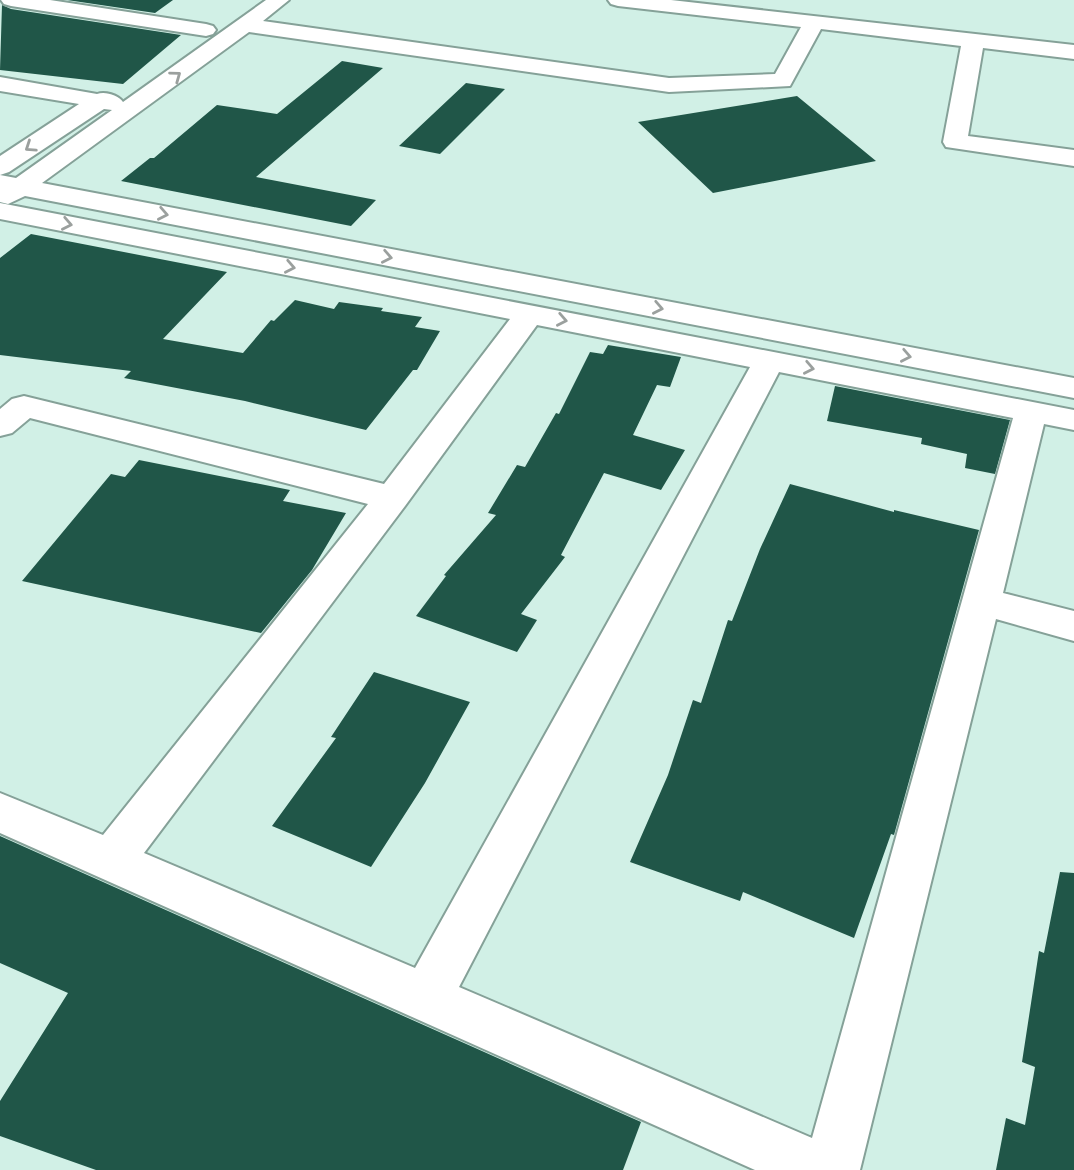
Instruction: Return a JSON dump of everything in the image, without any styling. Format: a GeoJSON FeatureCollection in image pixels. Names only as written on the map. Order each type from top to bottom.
{"type":"FeatureCollection","features":[{"type":"Feature","properties":{"kind":"street"},"geometry":{"type":"LineString","coordinates":[[11,0],[45,2],[206,30]]}},
{"type":"Feature","properties":{"kind":"street"},"geometry":{"type":"LineString","coordinates":[[0,167],[250,0]]}},
{"type":"Feature","properties":{"kind":"street"},"geometry":{"type":"LineString","coordinates":[[7,190],[111,124],[279,0]]}},
{"type":"Feature","properties":{"kind":"street"},"geometry":{"type":"LineString","coordinates":[[618,0],[1074,52]]}},
{"type":"Feature","properties":{"kind":"street"},"geometry":{"type":"LineString","coordinates":[[718,0],[1074,38]]}},
{"type":"Feature","properties":{"kind":"street"},"geometry":{"type":"LineString","coordinates":[[246,25],[669,85],[693,86],[737,79],[782,82],[814,23]]}},
{"type":"Feature","properties":{"kind":"street"},"geometry":{"type":"LineString","coordinates":[[972,41],[955,142],[1074,158]]}},
{"type":"Feature","properties":{"kind":"street"},"geometry":{"type":"LineString","coordinates":[[0,84],[134,106]]}},
{"type":"Feature","properties":{"kind":"street"},"geometry":{"type":"LineString","coordinates":[[0,105],[111,124]]}},
{"type":"Feature","properties":{"kind":"street"},"geometry":{"type":"LineString","coordinates":[[7,190],[1074,388]]}},
{"type":"Feature","properties":{"kind":"street"},"geometry":{"type":"LineString","coordinates":[[0,211],[1074,420]]}},
{"type":"Feature","properties":{"kind":"street"},"geometry":{"type":"LineString","coordinates":[[111,860],[393,498],[530,314]]}},
{"type":"Feature","properties":{"kind":"street"},"geometry":{"type":"LineString","coordinates":[[426,998],[769,360]]}},
{"type":"Feature","properties":{"kind":"street"},"geometry":{"type":"LineString","coordinates":[[8,411],[393,498]]}},
{"type":"Feature","properties":{"kind":"street"},"geometry":{"type":"LineString","coordinates":[[832,1170],[1031,412]]}},
{"type":"Feature","properties":{"kind":"street"},"geometry":{"type":"LineString","coordinates":[[981,601],[1074,626]]}},
{"type":"Feature","properties":{"kind":"street"},"geometry":{"type":"LineString","coordinates":[[0,812],[820,1170]]}},
{"type":"Feature","properties":{"kind":"building"},"geometry":{"type":"Polygon","coordinates":[[[67,0],[173,0],[155,13],[67,0]]]}},
{"type":"Feature","properties":{"kind":"building"},"geometry":{"type":"Polygon","coordinates":[[[2,5],[11,9],[181,35],[123,84],[0,70],[2,5]]]}},
{"type":"Feature","properties":{"kind":"building"},"geometry":{"type":"Polygon","coordinates":[[[342,61],[383,68],[256,177],[376,200],[351,226],[121,181],[150,158],[154,158],[217,105],[277,114],[342,61]]]}},
{"type":"Feature","properties":{"kind":"building"},"geometry":{"type":"Polygon","coordinates":[[[466,83],[505,89],[440,154],[399,146],[466,83]]]}},
{"type":"Feature","properties":{"kind":"building"},"geometry":{"type":"Polygon","coordinates":[[[797,96],[876,161],[713,193],[638,122],[797,96]]]}},
{"type":"Feature","properties":{"kind":"building"},"geometry":{"type":"Polygon","coordinates":[[[31,234],[227,272],[163,339],[243,353],[271,320],[274,321],[295,300],[334,309],[339,302],[383,308],[381,311],[422,317],[415,327],[440,331],[417,370],[413,370],[366,430],[245,401],[124,378],[131,371],[0,355],[0,258],[31,234]]]}},
{"type":"Feature","properties":{"kind":"building"},"geometry":{"type":"Polygon","coordinates":[[[608,345],[681,357],[670,387],[657,385],[633,435],[685,450],[661,490],[604,473],[561,555],[565,557],[521,614],[537,620],[517,652],[416,616],[446,576],[444,575],[496,515],[488,513],[517,465],[525,467],[556,413],[559,414],[590,352],[603,354],[608,345]]]}},
{"type":"Feature","properties":{"kind":"building"},"geometry":{"type":"Polygon","coordinates":[[[835,386],[1010,420],[995,474],[965,468],[967,454],[921,444],[922,438],[827,421],[835,386]]]}},
{"type":"Feature","properties":{"kind":"building"},"geometry":{"type":"Polygon","coordinates":[[[139,460],[290,490],[283,501],[346,513],[312,570],[261,633],[22,581],[111,474],[125,477],[139,460]]]}},
{"type":"Feature","properties":{"kind":"building"},"geometry":{"type":"Polygon","coordinates":[[[790,484],[894,512],[979,530],[894,835],[891,834],[854,938],[743,892],[740,901],[630,862],[668,775],[693,700],[701,703],[728,620],[732,621],[760,549],[790,484]]]}},
{"type":"Feature","properties":{"kind":"building"},"geometry":{"type":"Polygon","coordinates":[[[374,672],[470,702],[425,783],[371,867],[272,826],[336,738],[331,737],[374,672]]]}},
{"type":"Feature","properties":{"kind":"building"},"geometry":{"type":"Polygon","coordinates":[[[0,836],[641,1122],[623,1170],[96,1170],[0,1136],[0,1101],[68,993],[0,963],[0,836]]]}},
{"type":"Feature","properties":{"kind":"building"},"geometry":{"type":"Polygon","coordinates":[[[1060,872],[1074,873],[1074,1170],[996,1170],[1006,1118],[1025,1125],[1035,1067],[1022,1062],[1039,951],[1044,953],[1060,872]]]}}]}
